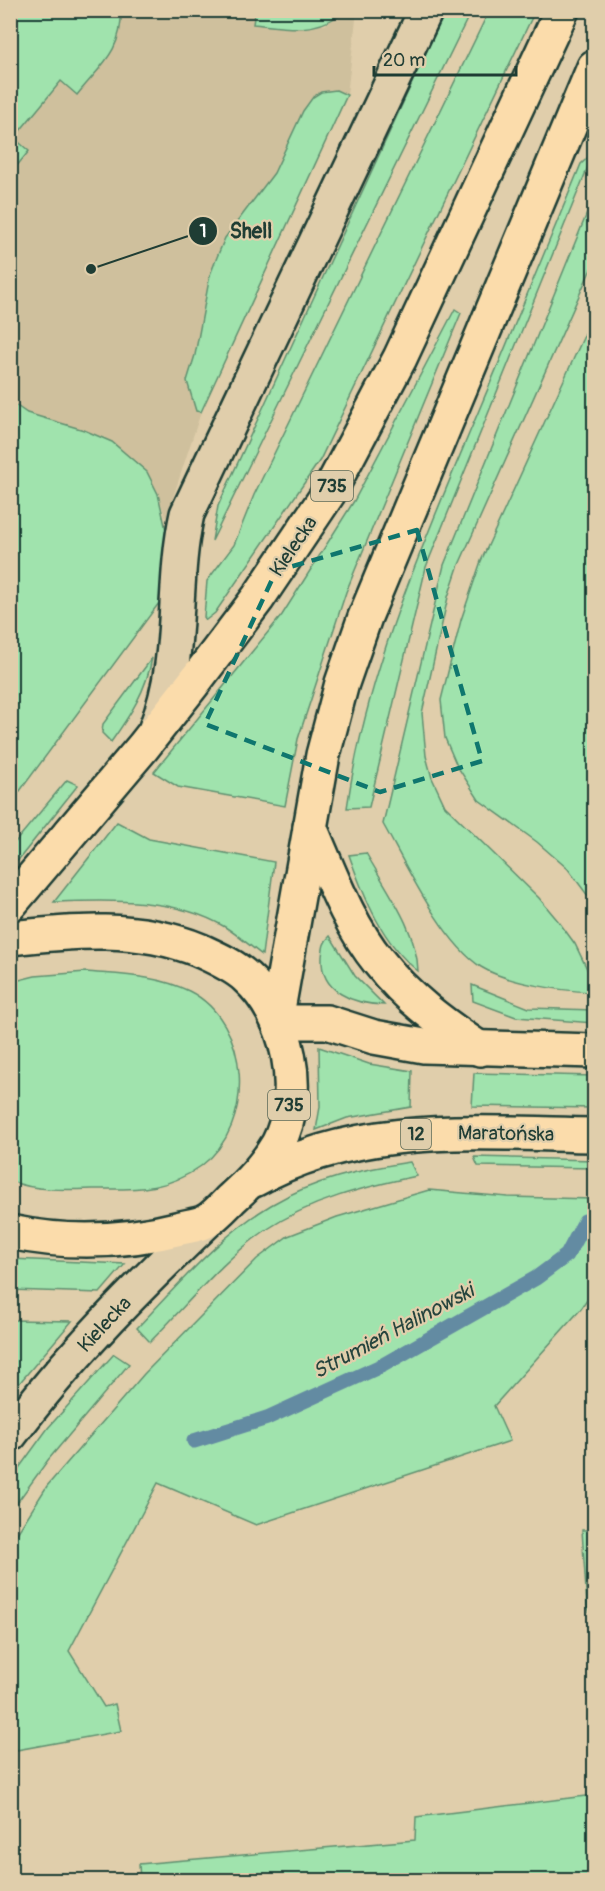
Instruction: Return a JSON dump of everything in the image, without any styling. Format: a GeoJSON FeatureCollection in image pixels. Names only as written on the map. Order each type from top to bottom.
{"type":"FeatureCollection","features":[{"type":"Feature","properties":{"kind":"main road","name":"Kielecka"},"geometry":{"type":"LineString","coordinates":[[10,904],[143,747],[258,598],[328,494],[400,358],[562,10]]}},
{"type":"Feature","properties":{"kind":"main road","name":"735"},"geometry":{"type":"LineString","coordinates":[[247,1184],[269,1159],[285,1125],[291,1080],[278,1018],[323,755],[342,683],[365,617],[594,67]]}},
{"type":"Feature","properties":{"kind":"main road"},"geometry":{"type":"LineString","coordinates":[[310,827],[347,910],[377,960],[415,1000],[480,1049]]}},
{"type":"Feature","properties":{"kind":"main road"},"geometry":{"type":"LineString","coordinates":[[10,938],[89,931],[133,933],[167,939],[199,950],[245,976],[278,1018],[327,1022],[409,1045],[594,1051]]}},
{"type":"Feature","properties":{"kind":"main road","name":"Maratońska"},"geometry":{"type":"LineString","coordinates":[[247,1184],[272,1170],[316,1154],[374,1139],[453,1132],[594,1135]]}},
{"type":"Feature","properties":{"kind":"main road","name":"12"},"geometry":{"type":"LineString","coordinates":[[10,1232],[68,1240],[158,1233],[207,1221],[247,1184]]}},
{"type":"Feature","properties":{"kind":"street"},"geometry":{"type":"LineString","coordinates":[[156,728],[167,700],[173,671],[180,589],[181,541],[188,514],[426,10]]}},
{"type":"Feature","properties":{"kind":"street","name":"Kielecka"},"geometry":{"type":"LineString","coordinates":[[10,1435],[76,1354],[160,1265],[207,1221]]}},
{"type":"Feature","properties":{"kind":"highlighted area"},"geometry":{"type":"Polygon","coordinates":[[[417,530],[482,761],[380,792],[205,724],[276,571],[417,530]]]}},
{"type":"Feature","properties":{"kind":"shaded area"},"geometry":{"type":"Polygon","coordinates":[[[121,11],[255,11],[253,23],[325,25],[344,11],[357,11],[347,95],[201,412],[166,519],[158,494],[51,422],[27,413],[11,402],[10,173],[28,151],[13,138],[61,81],[77,94],[121,21],[121,11]]]}},
{"type":"Feature","properties":{"kind":"green space"},"geometry":{"type":"Polygon","coordinates":[[[11,10],[121,11],[121,25],[108,57],[77,95],[61,81],[14,138],[29,151],[11,173],[11,10]]]}},
{"type":"Feature","properties":{"kind":"green space"},"geometry":{"type":"Polygon","coordinates":[[[255,11],[333,11],[338,16],[318,25],[286,28],[253,24],[255,11]]]}},
{"type":"Feature","properties":{"kind":"green space"},"geometry":{"type":"Polygon","coordinates":[[[445,11],[471,11],[212,541],[218,506],[445,11]]]}},
{"type":"Feature","properties":{"kind":"green space"},"geometry":{"type":"Polygon","coordinates":[[[489,11],[535,11],[320,460],[215,613],[206,620],[204,617],[207,581],[234,545],[254,495],[489,11]]]}},
{"type":"Feature","properties":{"kind":"green space"},"geometry":{"type":"Polygon","coordinates":[[[336,90],[347,95],[201,412],[196,411],[187,381],[195,355],[210,275],[225,238],[274,173],[303,111],[313,97],[321,92],[336,90]]]}},
{"type":"Feature","properties":{"kind":"green space"},"geometry":{"type":"Polygon","coordinates":[[[594,152],[426,567],[369,807],[347,808],[366,713],[394,621],[447,486],[581,164],[594,152]]]}},
{"type":"Feature","properties":{"kind":"green space"},"geometry":{"type":"Polygon","coordinates":[[[594,196],[594,262],[458,567],[448,597],[422,713],[426,756],[432,778],[445,806],[539,898],[559,922],[575,944],[589,973],[592,992],[535,985],[505,978],[481,967],[452,940],[439,922],[383,824],[444,565],[594,196]]]}},
{"type":"Feature","properties":{"kind":"green space"},"geometry":{"type":"Polygon","coordinates":[[[455,309],[461,313],[346,592],[298,739],[285,806],[178,787],[154,772],[282,615],[354,501],[455,309]]]}},
{"type":"Feature","properties":{"kind":"green space"},"geometry":{"type":"Polygon","coordinates":[[[594,314],[594,904],[568,869],[537,842],[479,800],[457,766],[445,738],[441,700],[461,620],[481,561],[594,314]]]}},
{"type":"Feature","properties":{"kind":"green space"},"geometry":{"type":"Polygon","coordinates":[[[11,402],[27,413],[84,430],[112,442],[147,472],[158,494],[166,530],[159,603],[11,803],[11,402]]]}},
{"type":"Feature","properties":{"kind":"green space"},"geometry":{"type":"Polygon","coordinates":[[[152,658],[137,702],[111,742],[102,733],[103,724],[152,658]]]}},
{"type":"Feature","properties":{"kind":"green space"},"geometry":{"type":"Polygon","coordinates":[[[67,780],[78,785],[11,869],[11,847],[67,780]]]}},
{"type":"Feature","properties":{"kind":"green space"},"geometry":{"type":"Polygon","coordinates":[[[117,822],[149,839],[274,862],[262,955],[225,927],[185,910],[142,902],[54,902],[117,822]]]}},
{"type":"Feature","properties":{"kind":"green space"},"geometry":{"type":"Polygon","coordinates":[[[366,853],[406,925],[416,955],[418,971],[394,947],[368,903],[349,855],[366,853]]]}},
{"type":"Feature","properties":{"kind":"green space"},"geometry":{"type":"Polygon","coordinates":[[[330,936],[355,976],[384,1005],[350,999],[341,994],[326,979],[322,957],[323,948],[330,936]]]}},
{"type":"Feature","properties":{"kind":"green space"},"geometry":{"type":"Polygon","coordinates":[[[86,972],[139,977],[164,982],[189,991],[210,1006],[225,1026],[235,1049],[239,1075],[238,1101],[231,1126],[219,1148],[201,1166],[175,1181],[135,1189],[72,1190],[40,1188],[11,1181],[11,982],[35,976],[86,972]]]}},
{"type":"Feature","properties":{"kind":"green space"},"geometry":{"type":"Polygon","coordinates":[[[472,985],[529,1008],[594,1010],[594,1023],[516,1017],[473,1001],[472,985]]]}},
{"type":"Feature","properties":{"kind":"green space"},"geometry":{"type":"Polygon","coordinates":[[[319,1047],[369,1064],[412,1071],[411,1107],[347,1118],[316,1130],[320,1107],[319,1047]]]}},
{"type":"Feature","properties":{"kind":"green space"},"geometry":{"type":"Polygon","coordinates":[[[474,1073],[594,1076],[594,1108],[472,1106],[474,1073]]]}},
{"type":"Feature","properties":{"kind":"green space"},"geometry":{"type":"Polygon","coordinates":[[[474,1157],[594,1160],[594,1168],[478,1166],[474,1157]]]}},
{"type":"Feature","properties":{"kind":"green space"},"geometry":{"type":"Polygon","coordinates":[[[410,1162],[417,1176],[338,1196],[301,1210],[266,1230],[220,1268],[150,1342],[137,1328],[217,1246],[252,1217],[271,1205],[321,1182],[374,1168],[410,1162]]]}},
{"type":"Feature","properties":{"kind":"green space"},"geometry":{"type":"Polygon","coordinates":[[[429,1190],[508,1197],[594,1199],[594,1290],[581,1309],[494,1406],[510,1441],[256,1525],[158,1483],[69,1651],[104,1707],[115,1704],[121,1731],[11,1751],[11,1543],[47,1486],[144,1374],[257,1259],[288,1236],[337,1217],[429,1190]]]}},
{"type":"Feature","properties":{"kind":"green space"},"geometry":{"type":"Polygon","coordinates":[[[11,1259],[125,1264],[100,1293],[11,1290],[11,1259]]]}},
{"type":"Feature","properties":{"kind":"green space"},"geometry":{"type":"Polygon","coordinates":[[[10,1320],[72,1321],[11,1393],[10,1320]]]}},
{"type":"Feature","properties":{"kind":"green space"},"geometry":{"type":"Polygon","coordinates":[[[114,1354],[129,1364],[48,1460],[11,1511],[11,1479],[48,1428],[114,1354]]]}},
{"type":"Feature","properties":{"kind":"green space"},"geometry":{"type":"Polygon","coordinates":[[[582,1530],[594,1530],[594,1622],[587,1606],[582,1530]]]}},
{"type":"Feature","properties":{"kind":"green space"},"geometry":{"type":"Polygon","coordinates":[[[594,1795],[594,1880],[140,1880],[139,1864],[415,1840],[416,1817],[594,1795]]]}},
{"type":"Feature","properties":{"kind":"waterway","name":"Strumień Halinowski"},"geometry":{"type":"LineString","coordinates":[[194,1441],[267,1418],[383,1365],[536,1278],[567,1255],[585,1221]]}},
{"type":"Feature","properties":{"kind":"place","name":"Shell"},"geometry":{"type":"Point","coordinates":[91,269]}}]}
